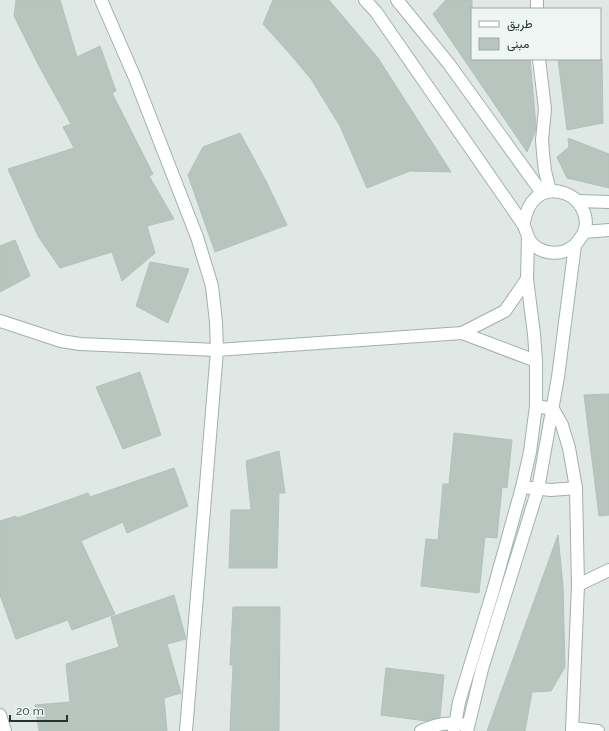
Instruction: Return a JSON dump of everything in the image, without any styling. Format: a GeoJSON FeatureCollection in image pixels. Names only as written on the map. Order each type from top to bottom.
{"type":"FeatureCollection","features":[{"type":"Feature","properties":{"kind":"street"},"geometry":{"type":"LineString","coordinates":[[101,0],[135,78],[197,237],[212,286],[217,350],[186,731]]}},
{"type":"Feature","properties":{"kind":"street"},"geometry":{"type":"LineString","coordinates":[[365,0],[376,12],[523,224],[528,239],[527,279],[536,361],[536,406],[530,452],[522,487],[493,591],[459,702],[454,727]]}},
{"type":"Feature","properties":{"kind":"street"},"geometry":{"type":"LineString","coordinates":[[397,0],[449,64],[546,192]]}},
{"type":"Feature","properties":{"kind":"street"},"geometry":{"type":"LineString","coordinates":[[539,60],[545,109],[542,140],[546,192]]}},
{"type":"Feature","properties":{"kind":"street"},"geometry":{"type":"LineString","coordinates":[[523,224],[529,205],[535,198],[546,192],[558,191],[569,194],[578,201],[584,211],[586,221],[584,232],[575,245],[564,252],[550,253],[537,248],[528,239]]}},
{"type":"Feature","properties":{"kind":"street"},"geometry":{"type":"LineString","coordinates":[[578,201],[609,202]]}},
{"type":"Feature","properties":{"kind":"street"},"geometry":{"type":"LineString","coordinates":[[584,232],[609,230]]}},
{"type":"Feature","properties":{"kind":"street"},"geometry":{"type":"LineString","coordinates":[[420,731],[445,724],[454,727],[468,728],[482,669],[538,489],[553,410],[575,245]]}},
{"type":"Feature","properties":{"kind":"street"},"geometry":{"type":"LineString","coordinates":[[0,321],[61,341],[80,344],[217,350],[462,333],[505,311],[527,279]]}},
{"type":"Feature","properties":{"kind":"street"},"geometry":{"type":"LineString","coordinates":[[462,333],[536,361]]}},
{"type":"Feature","properties":{"kind":"street"},"geometry":{"type":"LineString","coordinates":[[536,406],[553,410],[562,425],[569,448],[576,488],[578,585],[572,729],[598,731]]}},
{"type":"Feature","properties":{"kind":"street"},"geometry":{"type":"LineString","coordinates":[[522,487],[551,490],[576,488]]}},
{"type":"Feature","properties":{"kind":"street"},"geometry":{"type":"LineString","coordinates":[[578,585],[609,570]]}},
{"type":"Feature","properties":{"kind":"street"},"geometry":{"type":"LineString","coordinates":[[0,715],[6,731]]}},
{"type":"Feature","properties":{"kind":"building"},"geometry":{"type":"Polygon","coordinates":[[[16,0],[60,0],[77,57],[100,46],[116,91],[112,93],[153,174],[149,176],[174,219],[147,226],[155,253],[122,281],[112,252],[60,268],[38,236],[8,169],[74,148],[63,127],[71,124],[39,66],[14,16],[16,0]]]}},
{"type":"Feature","properties":{"kind":"building"},"geometry":{"type":"Polygon","coordinates":[[[273,0],[329,0],[378,58],[451,172],[410,171],[367,188],[340,126],[311,79],[263,24],[273,0]]]}},
{"type":"Feature","properties":{"kind":"building"},"geometry":{"type":"Polygon","coordinates":[[[446,0],[472,0],[471,60],[530,60],[536,126],[527,152],[433,14],[446,0]]]}},
{"type":"Feature","properties":{"kind":"building"},"geometry":{"type":"Polygon","coordinates":[[[602,59],[603,123],[567,130],[558,60],[602,59]]]}},
{"type":"Feature","properties":{"kind":"building"},"geometry":{"type":"Polygon","coordinates":[[[240,133],[266,181],[287,225],[215,252],[188,175],[203,147],[240,133]]]}},
{"type":"Feature","properties":{"kind":"building"},"geometry":{"type":"Polygon","coordinates":[[[568,138],[609,154],[609,188],[567,178],[557,157],[569,147],[568,138]]]}},
{"type":"Feature","properties":{"kind":"building"},"geometry":{"type":"Polygon","coordinates":[[[15,240],[30,276],[0,292],[0,246],[15,240]]]}},
{"type":"Feature","properties":{"kind":"building"},"geometry":{"type":"Polygon","coordinates":[[[150,262],[189,269],[168,323],[136,306],[150,262]]]}},
{"type":"Feature","properties":{"kind":"building"},"geometry":{"type":"Polygon","coordinates":[[[140,372],[161,435],[123,449],[96,387],[140,372]]]}},
{"type":"Feature","properties":{"kind":"building"},"geometry":{"type":"Polygon","coordinates":[[[609,394],[609,515],[599,516],[584,395],[609,394]]]}},
{"type":"Feature","properties":{"kind":"building"},"geometry":{"type":"Polygon","coordinates":[[[454,433],[512,440],[507,488],[502,487],[497,538],[485,537],[479,593],[421,586],[426,539],[438,540],[443,484],[449,484],[454,433]]]}},
{"type":"Feature","properties":{"kind":"building"},"geometry":{"type":"Polygon","coordinates":[[[279,451],[285,493],[279,493],[277,568],[229,568],[231,510],[251,510],[246,461],[279,451]]]}},
{"type":"Feature","properties":{"kind":"building"},"geometry":{"type":"Polygon","coordinates":[[[174,468],[188,506],[127,533],[123,522],[81,541],[115,614],[72,630],[68,620],[16,639],[0,595],[0,521],[16,516],[17,518],[88,493],[90,497],[174,468]]]}},
{"type":"Feature","properties":{"kind":"building"},"geometry":{"type":"Polygon","coordinates":[[[558,535],[563,586],[565,667],[551,691],[532,692],[525,731],[487,731],[558,535]]]}},
{"type":"Feature","properties":{"kind":"building"},"geometry":{"type":"Polygon","coordinates":[[[174,595],[186,639],[167,644],[181,693],[164,698],[167,731],[39,731],[35,705],[70,702],[66,664],[119,647],[111,617],[174,595]]]}},
{"type":"Feature","properties":{"kind":"building"},"geometry":{"type":"Polygon","coordinates":[[[233,607],[280,607],[279,731],[230,731],[233,665],[230,665],[233,607]]]}},
{"type":"Feature","properties":{"kind":"building"},"geometry":{"type":"Polygon","coordinates":[[[386,668],[444,675],[440,717],[426,721],[381,715],[386,668]]]}}]}
